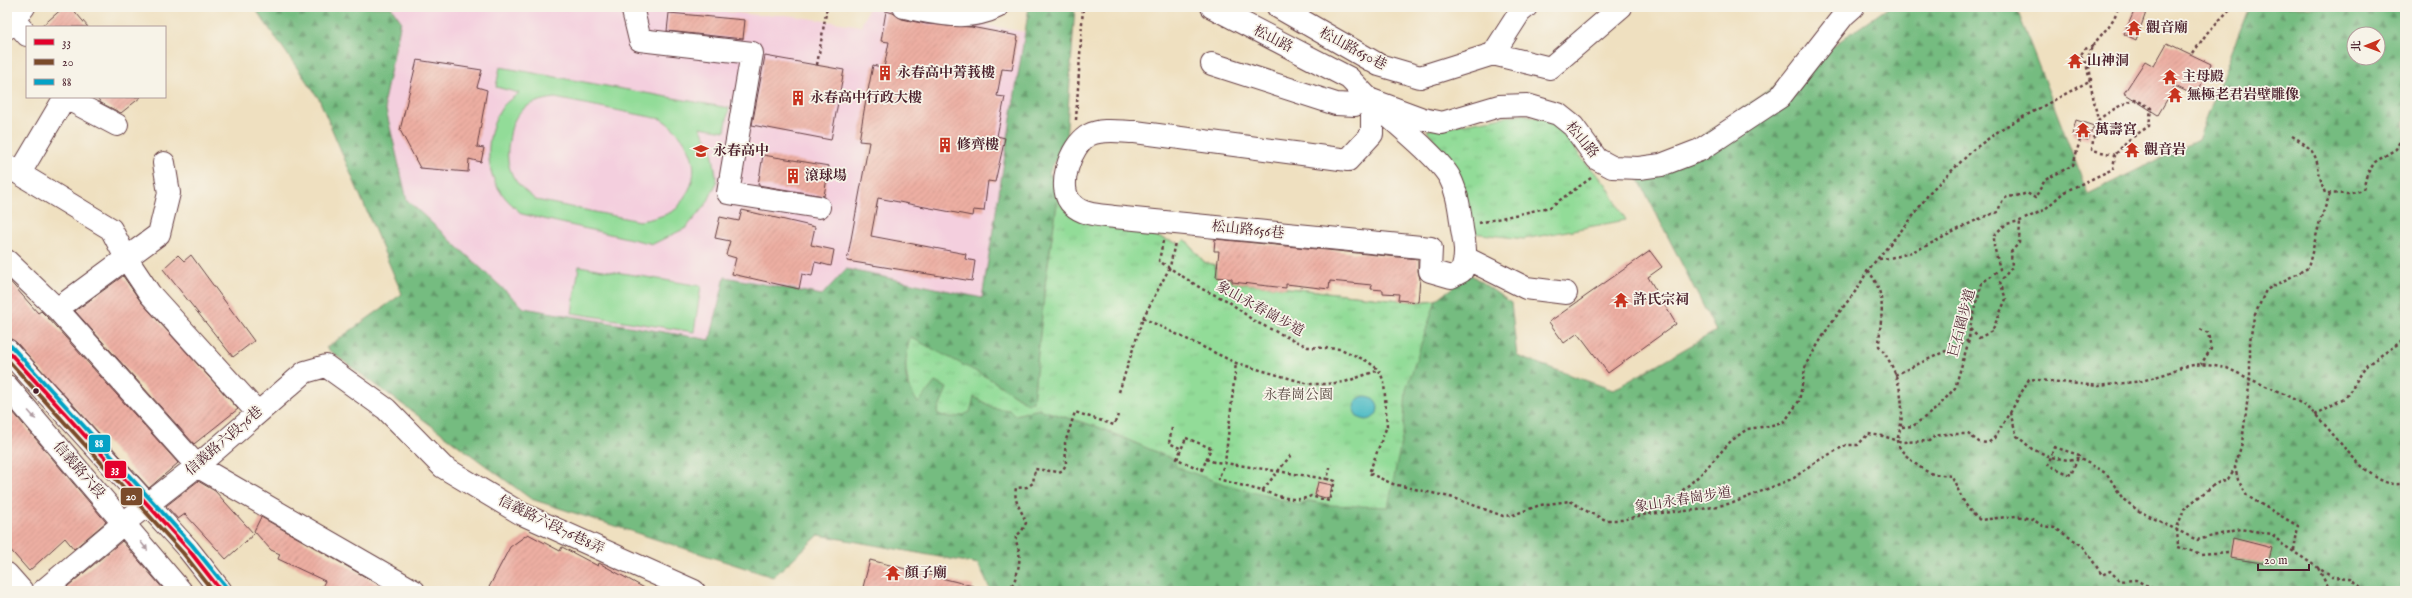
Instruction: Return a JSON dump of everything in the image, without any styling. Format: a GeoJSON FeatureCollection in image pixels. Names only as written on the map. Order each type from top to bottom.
{"type":"FeatureCollection","features":[{"type":"Feature","properties":{"kind":"street"},"geometry":{"type":"LineString","coordinates":[[632,7],[640,40],[752,53],[728,193],[820,207]]}},
{"type":"Feature","properties":{"kind":"street"},"geometry":{"type":"LineString","coordinates":[[904,7],[959,16],[986,13],[997,7]]}},
{"type":"Feature","properties":{"kind":"street","name":"松山路"},"geometry":{"type":"LineString","coordinates":[[1212,7],[1349,78],[1368,99],[1402,118],[1442,123],[1499,106],[1527,105],[1558,114],[1573,126],[1597,159],[1607,165],[1639,168],[1661,165],[1700,150],[1780,97],[1844,15],[1853,7]]}},
{"type":"Feature","properties":{"kind":"street","name":"松山路650巷"},"geometry":{"type":"LineString","coordinates":[[1278,7],[1379,65],[1420,77],[1493,54]]}},
{"type":"Feature","properties":{"kind":"street"},"geometry":{"type":"LineString","coordinates":[[1526,7],[1520,12],[1493,54],[1550,68],[1621,7]]}},
{"type":"Feature","properties":{"kind":"street"},"geometry":{"type":"LineString","coordinates":[[1212,64],[1336,104],[1355,105],[1368,99],[1372,111],[1372,134],[1402,118],[1425,150],[1450,177],[1460,211],[1462,230],[1466,244],[1466,258],[1526,288],[1566,294]]}},
{"type":"Feature","properties":{"kind":"street"},"geometry":{"type":"LineString","coordinates":[[117,125],[66,98],[11,170],[111,229],[126,258],[150,294],[257,412]]}},
{"type":"Feature","properties":{"kind":"street","name":"松山路656巷"},"geometry":{"type":"LineString","coordinates":[[1372,134],[1348,160],[1134,132],[1105,131],[1088,135],[1074,150],[1067,168],[1065,190],[1072,205],[1084,212],[1114,217],[1431,248],[1430,271],[1451,277],[1462,271],[1466,258]]}},
{"type":"Feature","properties":{"kind":"street"},"geometry":{"type":"LineString","coordinates":[[57,309],[159,234],[169,194],[164,163]]}},
{"type":"Feature","properties":{"kind":"street"},"geometry":{"type":"LineString","coordinates":[[7,260],[57,309],[197,466],[414,591]]}},
{"type":"Feature","properties":{"kind":"street","name":"信義路六段"},"geometry":{"type":"LineString","coordinates":[[7,350],[149,505],[221,591]]}},
{"type":"Feature","properties":{"kind":"street","name":"信義路六段76巷"},"geometry":{"type":"LineString","coordinates":[[43,591],[125,522],[149,505],[197,466],[257,412],[305,372],[326,366]]}},
{"type":"Feature","properties":{"kind":"street","name":"信義路六段76巷8弄"},"geometry":{"type":"LineString","coordinates":[[326,366],[386,409],[443,467],[520,513],[694,591]]}},
{"type":"Feature","properties":{"kind":"street","name":"信義路六段"},"geometry":{"type":"LineString","coordinates":[[7,386],[125,522],[181,591]]}},
{"type":"Feature","properties":{"kind":"street"},"geometry":{"type":"LineString","coordinates":[[7,574],[22,591]]}},
{"type":"Feature","properties":{"kind":"path"},"geometry":{"type":"LineString","coordinates":[[817,65],[827,7]]}},
{"type":"Feature","properties":{"kind":"path"},"geometry":{"type":"LineString","coordinates":[[1074,150],[1083,7]]}},
{"type":"Feature","properties":{"kind":"path"},"geometry":{"type":"LineString","coordinates":[[2098,120],[2114,107],[2126,104],[2136,99],[2151,108],[2149,126],[2127,141],[2115,155],[2092,150],[2093,140],[2101,125],[2098,120],[2091,80],[2089,55],[2093,46],[2110,28],[2118,7]]}},
{"type":"Feature","properties":{"kind":"path"},"geometry":{"type":"LineString","coordinates":[[2193,53],[2207,34],[2232,7]]}},
{"type":"Feature","properties":{"kind":"path"},"geometry":{"type":"LineString","coordinates":[[2091,80],[2086,63],[2080,56],[2085,49],[2093,46]]}},
{"type":"Feature","properties":{"kind":"path"},"geometry":{"type":"LineString","coordinates":[[1674,513],[1683,490],[1701,474],[1731,441],[1747,428],[1769,426],[1785,421],[1799,401],[1806,364],[1831,323],[1858,288],[1868,270],[1879,259],[1930,192],[1974,149],[2003,128],[2091,80]]}},
{"type":"Feature","properties":{"kind":"path"},"geometry":{"type":"LineString","coordinates":[[2292,136],[2313,152],[2325,193],[2348,194],[2363,190],[2367,174],[2375,162],[2396,149],[2405,131]]}},
{"type":"Feature","properties":{"kind":"path"},"geometry":{"type":"LineString","coordinates":[[1879,259],[1894,258],[1908,254],[1956,228],[1998,212],[2001,200],[2007,196],[2027,193],[2035,198],[2045,180],[2073,165],[2080,140]]}},
{"type":"Feature","properties":{"kind":"path","name":"巨石園步道"},"geometry":{"type":"LineString","coordinates":[[1902,427],[1913,426],[1937,408],[1955,388],[1969,340],[1970,328],[1982,283],[2000,269],[1994,246],[1994,235],[2006,224],[2044,210],[2064,192],[2112,169],[2115,155]]}},
{"type":"Feature","properties":{"kind":"path"},"geometry":{"type":"LineString","coordinates":[[1462,230],[1479,223],[1550,207],[1607,165]]}},
{"type":"Feature","properties":{"kind":"path"},"geometry":{"type":"LineString","coordinates":[[2228,552],[2201,554],[2178,547],[2177,528],[2184,509],[2215,484],[2228,479],[2235,467],[2242,443],[2250,379],[2250,341],[2254,317],[2266,290],[2308,268],[2320,221],[2330,194]]}},
{"type":"Feature","properties":{"kind":"path"},"geometry":{"type":"LineString","coordinates":[[1970,328],[1979,338],[1992,331],[2006,299],[2000,282],[2012,267],[2011,252],[2019,243],[2020,220]]}},
{"type":"Feature","properties":{"kind":"path"},"geometry":{"type":"LineString","coordinates":[[1119,392],[1143,318],[1170,267],[1176,234]]}},
{"type":"Feature","properties":{"kind":"path","name":"象山永春崗步道"},"geometry":{"type":"LineString","coordinates":[[1163,239],[1159,261],[1202,289],[1228,301],[1254,321],[1308,347],[1341,349],[1367,361],[1379,370],[1384,382],[1387,426],[1369,473],[1393,484],[1454,498],[1503,516],[1513,515],[1540,505],[1570,501],[1590,513],[1606,520],[1622,520],[1647,514],[1674,513],[1733,503],[1794,478],[1812,464],[1846,445],[1858,445],[1868,434],[1897,440],[1929,441],[1935,436],[1968,434],[1979,442],[1987,443],[1997,435],[2001,424],[2010,413]]}},
{"type":"Feature","properties":{"kind":"path"},"geometry":{"type":"LineString","coordinates":[[1868,270],[1879,284],[1884,312],[1879,346],[1888,356],[1900,391],[1902,427],[1897,440],[1897,445],[1915,463],[1931,473],[1952,476],[1964,502],[1972,514],[1980,520],[2016,516],[2032,519],[2044,526],[2055,528],[2083,546],[2102,575],[2110,571],[2120,581],[2136,580],[2156,591]]}},
{"type":"Feature","properties":{"kind":"path"},"geometry":{"type":"LineString","coordinates":[[1143,318],[1236,363],[1317,384],[1345,382],[1379,370]]}},
{"type":"Feature","properties":{"kind":"path"},"geometry":{"type":"LineString","coordinates":[[2200,329],[2208,333],[2211,349],[2201,364]]}},
{"type":"Feature","properties":{"kind":"path"},"geometry":{"type":"LineString","coordinates":[[2315,415],[2346,397],[2367,365],[2405,339]]}},
{"type":"Feature","properties":{"kind":"path"},"geometry":{"type":"LineString","coordinates":[[1895,375],[1969,340]]}},
{"type":"Feature","properties":{"kind":"path"},"geometry":{"type":"LineString","coordinates":[[1206,459],[1214,462],[1225,463],[1278,471],[1335,481],[1330,501],[1310,496],[1304,500],[1296,500],[1218,479],[1225,463],[1236,363]]}},
{"type":"Feature","properties":{"kind":"path"},"geometry":{"type":"LineString","coordinates":[[2078,458],[2068,460],[2051,457],[2032,449],[2017,436],[2010,413],[2029,379],[2099,386],[2142,381],[2168,373],[2181,367],[2201,364],[2227,368],[2299,402],[2329,428],[2366,472],[2385,482],[2405,483]]}},
{"type":"Feature","properties":{"kind":"path"},"geometry":{"type":"LineString","coordinates":[[1010,591],[1018,572],[1019,552],[1016,536],[1022,531],[1026,522],[1023,513],[1016,504],[1016,488],[1027,487],[1033,484],[1035,469],[1059,472],[1063,470],[1066,464],[1065,444],[1075,412],[1114,426],[1118,415]]}},
{"type":"Feature","properties":{"kind":"path"},"geometry":{"type":"LineString","coordinates":[[1172,428],[1169,443],[1182,449]]}},
{"type":"Feature","properties":{"kind":"path"},"geometry":{"type":"LineString","coordinates":[[1186,438],[1210,448],[1202,470],[1177,460],[1182,449],[1186,438]]}},
{"type":"Feature","properties":{"kind":"path"},"geometry":{"type":"LineString","coordinates":[[2078,458],[2071,475],[2048,465],[2054,447],[2079,456],[2078,458],[2107,474],[2123,499],[2139,511],[2177,528],[2197,540],[2241,529],[2272,534],[2282,544],[2332,577],[2351,578],[2365,591]]}},
{"type":"Feature","properties":{"kind":"path"},"geometry":{"type":"LineString","coordinates":[[1262,491],[1291,455]]}},
{"type":"Feature","properties":{"kind":"path"},"geometry":{"type":"LineString","coordinates":[[1327,479],[1331,464]]}},
{"type":"Feature","properties":{"kind":"path"},"geometry":{"type":"LineString","coordinates":[[2235,467],[2247,496],[2298,526],[2294,551]]}},
{"type":"Feature","properties":{"kind":"path"},"geometry":{"type":"LineString","coordinates":[[2318,568],[2330,591]]}},
{"type":"Feature","properties":{"kind":"shaded area","name":"永春高中"},"geometry":{"type":"Polygon","coordinates":[[[391,7],[682,7],[757,15],[786,15],[861,26],[869,7],[882,7],[1025,32],[982,299],[846,269],[822,295],[725,277],[710,340],[524,308],[407,200],[384,101],[401,21],[391,7]]]}},
{"type":"Feature","properties":{"kind":"green space"},"geometry":{"type":"Polygon","coordinates":[[[254,7],[391,7],[401,21],[384,101],[407,200],[524,308],[710,340],[725,277],[822,295],[846,269],[982,298],[1029,7],[1075,7],[1066,140],[1049,173],[1060,185],[1046,278],[1033,402],[1026,403],[990,379],[906,362],[906,377],[909,388],[935,382],[948,388],[937,413],[974,397],[994,408],[1009,410],[1015,415],[1038,409],[1098,427],[1176,460],[1176,467],[1224,484],[1303,504],[1310,501],[1330,505],[1231,299],[1185,239],[1204,262],[1215,265],[1216,277],[1232,279],[1232,282],[1418,302],[1436,300],[1470,274],[1511,303],[1517,356],[1613,390],[1716,331],[1639,180],[1889,7],[2016,7],[2088,194],[2198,140],[2249,7],[2405,7],[2405,591],[991,591],[978,564],[819,535],[773,577],[531,499],[326,348],[402,294],[319,99],[254,7]]]}},
{"type":"Feature","properties":{"kind":"green space"},"geometry":{"type":"Polygon","coordinates":[[[500,67],[729,108],[725,131],[700,127],[712,150],[717,182],[707,203],[686,228],[653,244],[522,214],[499,190],[490,167],[490,137],[496,118],[505,104],[519,93],[496,87],[500,67]],[[555,98],[536,102],[522,110],[513,123],[508,150],[508,161],[510,168],[518,184],[536,200],[639,221],[664,215],[673,211],[680,205],[691,185],[693,164],[691,153],[686,143],[671,126],[661,119],[555,98]]]}},
{"type":"Feature","properties":{"kind":"green space"},"geometry":{"type":"Polygon","coordinates":[[[1522,114],[1549,120],[1568,139],[1584,161],[1606,184],[1626,220],[1524,239],[1473,233],[1443,153],[1427,130],[1522,114]]]}},
{"type":"Feature","properties":{"kind":"green space","name":"永春崗公園"},"geometry":{"type":"Polygon","coordinates":[[[1060,185],[1116,224],[1180,244],[1185,239],[1204,262],[1215,265],[1216,277],[1232,279],[1232,282],[1418,302],[1436,300],[1406,390],[1403,433],[1388,507],[1330,505],[1310,501],[1299,505],[1224,484],[1176,467],[1175,460],[1098,427],[1039,409],[1015,415],[1009,410],[994,408],[974,397],[970,412],[957,417],[946,417],[937,413],[947,388],[935,382],[918,403],[907,379],[906,371],[910,337],[990,379],[1026,403],[1033,402],[1046,278],[1060,185]]]}},
{"type":"Feature","properties":{"kind":"green space"},"geometry":{"type":"Polygon","coordinates":[[[579,266],[701,286],[694,332],[572,313],[579,266]]]}},
{"type":"Feature","properties":{"kind":"water"},"geometry":{"type":"Polygon","coordinates":[[[1366,396],[1374,400],[1378,408],[1374,416],[1366,420],[1358,416],[1354,408],[1358,400],[1366,396]]]}},
{"type":"Feature","properties":{"kind":"building"},"geometry":{"type":"Polygon","coordinates":[[[64,7],[71,7],[87,26],[42,26],[64,7]]]}},
{"type":"Feature","properties":{"kind":"building","name":"觀音廟"},"geometry":{"type":"Polygon","coordinates":[[[2136,7],[2148,7],[2136,40],[2124,34],[2136,7]]]}},
{"type":"Feature","properties":{"kind":"building"},"geometry":{"type":"Polygon","coordinates":[[[886,11],[893,13],[902,19],[926,24],[971,27],[1018,36],[1012,70],[1002,69],[997,96],[1005,97],[997,136],[1005,138],[995,182],[988,181],[984,211],[973,210],[972,216],[878,198],[871,236],[966,254],[965,259],[975,261],[972,281],[847,261],[869,142],[859,141],[864,111],[873,65],[884,68],[889,42],[881,41],[886,11]]]}},
{"type":"Feature","properties":{"kind":"building"},"geometry":{"type":"Polygon","coordinates":[[[669,13],[745,20],[743,39],[667,31],[669,13]]]}},
{"type":"Feature","properties":{"kind":"building","name":"主母殿"},"geometry":{"type":"Polygon","coordinates":[[[2167,43],[2211,64],[2196,96],[2175,86],[2158,115],[2124,93],[2145,61],[2154,66],[2167,43]]]}},
{"type":"Feature","properties":{"kind":"building","name":"永春高中行政大樓"},"geometry":{"type":"Polygon","coordinates":[[[765,56],[844,70],[831,140],[752,125],[765,56]]]}},
{"type":"Feature","properties":{"kind":"building"},"geometry":{"type":"Polygon","coordinates":[[[417,60],[482,70],[477,87],[487,90],[477,147],[484,148],[481,162],[469,159],[468,172],[420,168],[400,130],[417,60]]]}},
{"type":"Feature","properties":{"kind":"building"},"geometry":{"type":"Polygon","coordinates":[[[98,98],[140,98],[121,113],[101,103],[98,98]]]}},
{"type":"Feature","properties":{"kind":"building","name":"萬壽宮"},"geometry":{"type":"Polygon","coordinates":[[[2076,120],[2094,126],[2088,140],[2072,135],[2076,120]]]}},
{"type":"Feature","properties":{"kind":"building","name":"滾球場"},"geometry":{"type":"Polygon","coordinates":[[[763,155],[829,166],[824,196],[758,185],[763,155]]]}},
{"type":"Feature","properties":{"kind":"building"},"geometry":{"type":"Polygon","coordinates":[[[742,210],[815,227],[811,245],[834,250],[831,266],[815,262],[812,276],[802,274],[799,289],[732,274],[736,258],[726,255],[730,241],[715,238],[720,217],[739,221],[742,210]]]}},
{"type":"Feature","properties":{"kind":"building"},"geometry":{"type":"Polygon","coordinates":[[[1215,239],[1418,259],[1420,279],[1418,302],[1398,300],[1399,294],[1383,293],[1383,290],[1371,289],[1372,285],[1330,281],[1329,289],[1286,284],[1286,288],[1232,282],[1232,279],[1216,277],[1219,251],[1214,251],[1215,239]]]}},
{"type":"Feature","properties":{"kind":"building","name":"許氏宗祠"},"geometry":{"type":"Polygon","coordinates":[[[1650,251],[1662,267],[1648,277],[1676,324],[1608,373],[1578,333],[1564,343],[1549,322],[1650,251]]]}},
{"type":"Feature","properties":{"kind":"building"},"geometry":{"type":"Polygon","coordinates":[[[178,255],[184,261],[191,255],[254,341],[233,357],[163,269],[178,255]]]}},
{"type":"Feature","properties":{"kind":"building"},"geometry":{"type":"Polygon","coordinates":[[[123,276],[141,302],[238,409],[194,444],[75,311],[123,276]]]}},
{"type":"Feature","properties":{"kind":"building"},"geometry":{"type":"Polygon","coordinates":[[[7,278],[38,313],[41,311],[48,318],[178,463],[149,488],[16,342],[7,338],[7,278]]]}},
{"type":"Feature","properties":{"kind":"building"},"geometry":{"type":"Polygon","coordinates":[[[7,405],[106,522],[74,549],[65,538],[29,571],[7,546],[7,405]]]}},
{"type":"Feature","properties":{"kind":"building"},"geometry":{"type":"Polygon","coordinates":[[[198,481],[215,491],[254,534],[226,559],[185,514],[178,519],[166,506],[198,481]]]}},
{"type":"Feature","properties":{"kind":"building"},"geometry":{"type":"Polygon","coordinates":[[[1318,482],[1332,485],[1329,499],[1315,495],[1318,482]]]}},
{"type":"Feature","properties":{"kind":"building"},"geometry":{"type":"Polygon","coordinates":[[[261,517],[383,587],[383,591],[320,591],[325,581],[278,559],[280,554],[271,550],[254,531],[261,517]]]}},
{"type":"Feature","properties":{"kind":"building"},"geometry":{"type":"Polygon","coordinates":[[[528,534],[560,551],[562,547],[598,566],[599,563],[650,591],[487,591],[510,547],[528,534]]]}},
{"type":"Feature","properties":{"kind":"building"},"geometry":{"type":"Polygon","coordinates":[[[2233,538],[2272,548],[2268,564],[2230,558],[2233,538]]]}},
{"type":"Feature","properties":{"kind":"building"},"geometry":{"type":"Polygon","coordinates":[[[122,541],[165,591],[62,591],[122,541]]]}},
{"type":"Feature","properties":{"kind":"building","name":"顏子廟"},"geometry":{"type":"Polygon","coordinates":[[[870,560],[973,586],[972,591],[862,591],[870,560]]]}},
{"type":"Feature","properties":{"kind":"transit line","name":"88"},"geometry":{"type":"LineString","coordinates":[[11,346],[192,545],[226,587]]}},
{"type":"Feature","properties":{"kind":"transit line","name":"33"},"geometry":{"type":"LineString","coordinates":[[7,350],[188,549],[221,591]]}},
{"type":"Feature","properties":{"kind":"transit line","name":"20"},"geometry":{"type":"LineString","coordinates":[[7,359],[183,553],[213,591]]}},
{"type":"Feature","properties":{"kind":"place","name":"觀音廟"},"geometry":{"type":"Point","coordinates":[2134,28]}},
{"type":"Feature","properties":{"kind":"place","name":"山神洞"},"geometry":{"type":"Point","coordinates":[2075,61]}},
{"type":"Feature","properties":{"kind":"place","name":"永春高中菁莪樓"},"geometry":{"type":"Point","coordinates":[885,73]}},
{"type":"Feature","properties":{"kind":"place","name":"主母殿"},"geometry":{"type":"Point","coordinates":[2170,77]}},
{"type":"Feature","properties":{"kind":"place","name":"無極老君岩壁雕像"},"geometry":{"type":"Point","coordinates":[2175,95]}},
{"type":"Feature","properties":{"kind":"place","name":"永春高中行政大樓"},"geometry":{"type":"Point","coordinates":[798,98]}},
{"type":"Feature","properties":{"kind":"place","name":"萬壽宮"},"geometry":{"type":"Point","coordinates":[2083,130]}},
{"type":"Feature","properties":{"kind":"place","name":"修齊樓"},"geometry":{"type":"Point","coordinates":[945,145]}},
{"type":"Feature","properties":{"kind":"place","name":"觀音岩"},"geometry":{"type":"Point","coordinates":[2132,150]}},
{"type":"Feature","properties":{"kind":"place","name":"永春高中"},"geometry":{"type":"Point","coordinates":[701,151]}},
{"type":"Feature","properties":{"kind":"place","name":"滾球場"},"geometry":{"type":"Point","coordinates":[793,176]}},
{"type":"Feature","properties":{"kind":"place","name":"許氏宗祠"},"geometry":{"type":"Point","coordinates":[1621,300]}},
{"type":"Feature","properties":{"kind":"place","name":"顏子廟"},"geometry":{"type":"Point","coordinates":[893,573]}}]}
